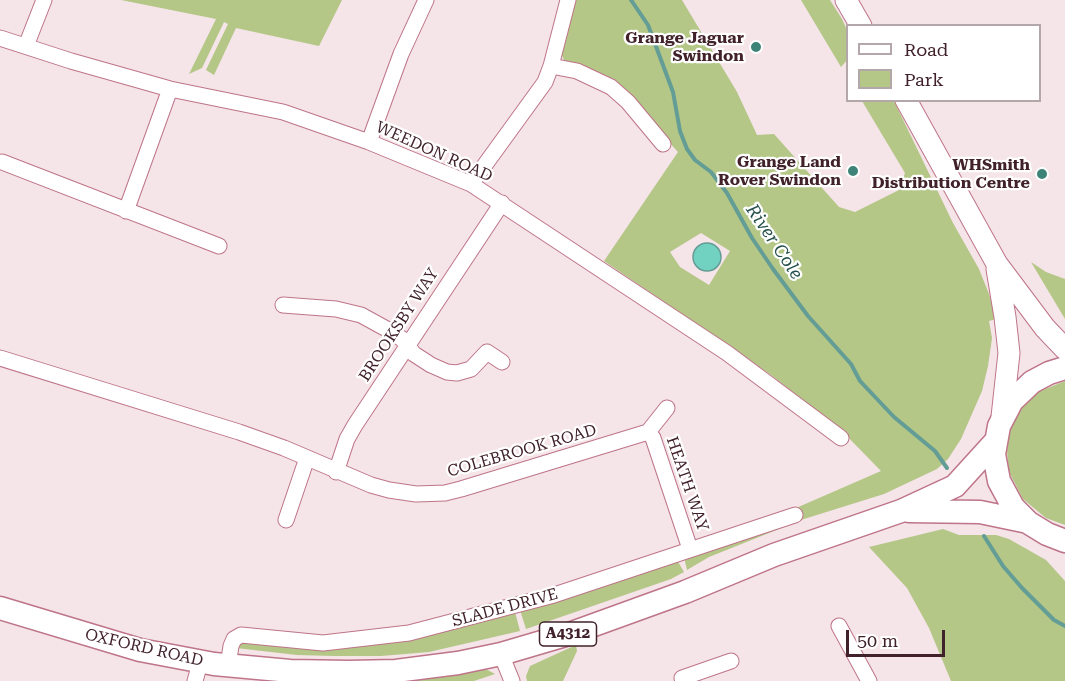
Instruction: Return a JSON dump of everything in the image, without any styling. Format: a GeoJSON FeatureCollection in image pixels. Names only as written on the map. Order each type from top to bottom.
{"type":"FeatureCollection","features":[{"type":"Feature","properties":{"kind":"main road"},"geometry":{"type":"LineString","coordinates":[[846,0],[860,24]]}},
{"type":"Feature","properties":{"kind":"main road"},"geometry":{"type":"LineString","coordinates":[[907,102],[997,264],[1045,328],[1065,349]]}},
{"type":"Feature","properties":{"kind":"main road"},"geometry":{"type":"LineString","coordinates":[[997,264],[1009,353],[1002,417]]}},
{"type":"Feature","properties":{"kind":"main road","name":"A4312"},"geometry":{"type":"LineString","coordinates":[[1062,543],[1029,523],[1014,507],[1003,490],[995,463],[995,442],[1002,417],[1025,387],[1040,377],[1065,369]]}},
{"type":"Feature","properties":{"kind":"main road","name":"A4312"},"geometry":{"type":"LineString","coordinates":[[501,654],[614,618],[692,590],[774,555],[901,511],[954,486],[971,471],[995,442]]}},
{"type":"Feature","properties":{"kind":"main road","name":"A4312"},"geometry":{"type":"LineString","coordinates":[[901,511],[980,512],[1029,523]]}},
{"type":"Feature","properties":{"kind":"main road","name":"OXFORD ROAD"},"geometry":{"type":"LineString","coordinates":[[0,608],[140,650],[197,672],[228,666],[349,672],[396,671],[501,654]]}},
{"type":"Feature","properties":{"kind":"street"},"geometry":{"type":"LineString","coordinates":[[26,46],[44,0]]}},
{"type":"Feature","properties":{"kind":"street"},"geometry":{"type":"LineString","coordinates":[[369,142],[406,41],[426,0]]}},
{"type":"Feature","properties":{"kind":"street"},"geometry":{"type":"LineString","coordinates":[[471,184],[540,88],[551,66],[568,0]]}},
{"type":"Feature","properties":{"kind":"street","name":"WEEDON ROAD"},"geometry":{"type":"LineString","coordinates":[[0,38],[170,89],[283,112],[369,142],[471,184],[727,353],[799,415],[841,438]]}},
{"type":"Feature","properties":{"kind":"street"},"geometry":{"type":"LineString","coordinates":[[551,66],[577,71],[610,87],[628,102],[663,144]]}},
{"type":"Feature","properties":{"kind":"street"},"geometry":{"type":"LineString","coordinates":[[126,211],[170,89]]}},
{"type":"Feature","properties":{"kind":"street"},"geometry":{"type":"LineString","coordinates":[[2,162],[219,246]]}},
{"type":"Feature","properties":{"kind":"street","name":"BROOKSBY WAY"},"geometry":{"type":"LineString","coordinates":[[336,472],[347,439],[355,425],[502,203]]}},
{"type":"Feature","properties":{"kind":"street"},"geometry":{"type":"LineString","coordinates":[[283,305],[351,312],[382,326],[402,339],[422,360],[447,372],[457,373],[471,369],[487,352],[502,362]]}},
{"type":"Feature","properties":{"kind":"street","name":"COLEBROOK ROAD"},"geometry":{"type":"LineString","coordinates":[[0,358],[222,426],[307,458],[336,472],[389,490],[416,494],[445,492],[485,483],[648,432]]}},
{"type":"Feature","properties":{"kind":"street"},"geometry":{"type":"LineString","coordinates":[[648,432],[667,408]]}},
{"type":"Feature","properties":{"kind":"street","name":"HEATH WAY"},"geometry":{"type":"LineString","coordinates":[[648,432],[653,438],[690,549]]}},
{"type":"Feature","properties":{"kind":"street"},"geometry":{"type":"LineString","coordinates":[[286,520],[307,458]]}},
{"type":"Feature","properties":{"kind":"street","name":"SLADE DRIVE"},"geometry":{"type":"LineString","coordinates":[[228,666],[232,643],[241,635],[323,643],[409,633],[535,601],[795,514]]}},
{"type":"Feature","properties":{"kind":"street"},"geometry":{"type":"LineString","coordinates":[[839,626],[869,681]]}},
{"type":"Feature","properties":{"kind":"street"},"geometry":{"type":"LineString","coordinates":[[501,654],[512,681]]}},
{"type":"Feature","properties":{"kind":"street"},"geometry":{"type":"LineString","coordinates":[[682,678],[717,674],[731,661]]}},
{"type":"Feature","properties":{"kind":"green space"},"geometry":{"type":"Polygon","coordinates":[[[121,0],[342,0],[319,46],[236,28],[214,75],[206,70],[228,24],[224,22],[202,68],[189,74],[216,19],[121,0]]]}},
{"type":"Feature","properties":{"kind":"green space"},"geometry":{"type":"Polygon","coordinates":[[[575,0],[682,0],[737,92],[757,135],[774,134],[839,207],[855,212],[899,190],[905,173],[863,102],[894,102],[953,223],[979,269],[996,319],[989,321],[992,338],[982,391],[961,439],[948,459],[937,469],[884,494],[804,519],[709,557],[687,570],[684,557],[797,516],[796,508],[881,471],[842,431],[771,375],[604,261],[678,152],[646,117],[565,63],[560,50],[575,0]],[[701,233],[670,252],[680,267],[709,285],[730,251],[701,233]]]}},
{"type":"Feature","properties":{"kind":"green space"},"geometry":{"type":"Polygon","coordinates":[[[801,0],[830,0],[842,19],[846,28],[846,61],[841,67],[801,0]]]}},
{"type":"Feature","properties":{"kind":"green space"},"geometry":{"type":"Polygon","coordinates":[[[1031,262],[1046,272],[1065,279],[1065,319],[1031,262]]]}},
{"type":"Feature","properties":{"kind":"green space"},"geometry":{"type":"Polygon","coordinates":[[[1065,381],[1065,525],[1046,518],[1023,499],[1009,472],[1007,452],[1009,432],[1023,406],[1038,392],[1065,381]]]}},
{"type":"Feature","properties":{"kind":"green space"},"geometry":{"type":"Polygon","coordinates":[[[943,529],[959,535],[996,535],[1009,539],[1046,560],[1065,581],[1065,681],[951,681],[929,628],[907,588],[869,547],[943,529]]]}},
{"type":"Feature","properties":{"kind":"green space"},"geometry":{"type":"Polygon","coordinates":[[[677,560],[684,572],[671,579],[526,629],[520,610],[677,560]]]}},
{"type":"Feature","properties":{"kind":"green space"},"geometry":{"type":"Polygon","coordinates":[[[515,612],[520,631],[429,652],[381,656],[334,656],[297,655],[236,648],[241,640],[345,648],[380,644],[515,612]]]}},
{"type":"Feature","properties":{"kind":"green space"},"geometry":{"type":"Polygon","coordinates":[[[576,645],[577,651],[563,681],[527,681],[526,676],[530,666],[576,645]]]}},
{"type":"Feature","properties":{"kind":"green space"},"geometry":{"type":"Polygon","coordinates":[[[484,668],[495,674],[474,681],[382,681],[484,668]]]}},
{"type":"Feature","properties":{"kind":"shaded area"},"geometry":{"type":"Polygon","coordinates":[[[707,243],[717,247],[721,257],[717,267],[707,271],[697,267],[693,257],[697,247],[707,243]]]}},
{"type":"Feature","properties":{"kind":"waterway","name":"River Cole"},"geometry":{"type":"LineString","coordinates":[[631,0],[648,25],[673,92],[680,131],[687,149],[695,160],[711,172],[727,193],[752,238],[773,269],[808,316],[851,364],[860,381],[894,417],[935,451],[947,468]]}},
{"type":"Feature","properties":{"kind":"waterway","name":"River Cole"},"geometry":{"type":"LineString","coordinates":[[984,536],[1003,566],[1022,588],[1054,620],[1065,626]]}},
{"type":"Feature","properties":{"kind":"place","name":"Grange Jaguar Swindon"},"geometry":{"type":"Point","coordinates":[756,47]}},
{"type":"Feature","properties":{"kind":"place","name":"Grange Land Rover Swindon"},"geometry":{"type":"Point","coordinates":[853,171]}},
{"type":"Feature","properties":{"kind":"place","name":"WHSmith Distribution Centre"},"geometry":{"type":"Point","coordinates":[1042,174]}}]}
